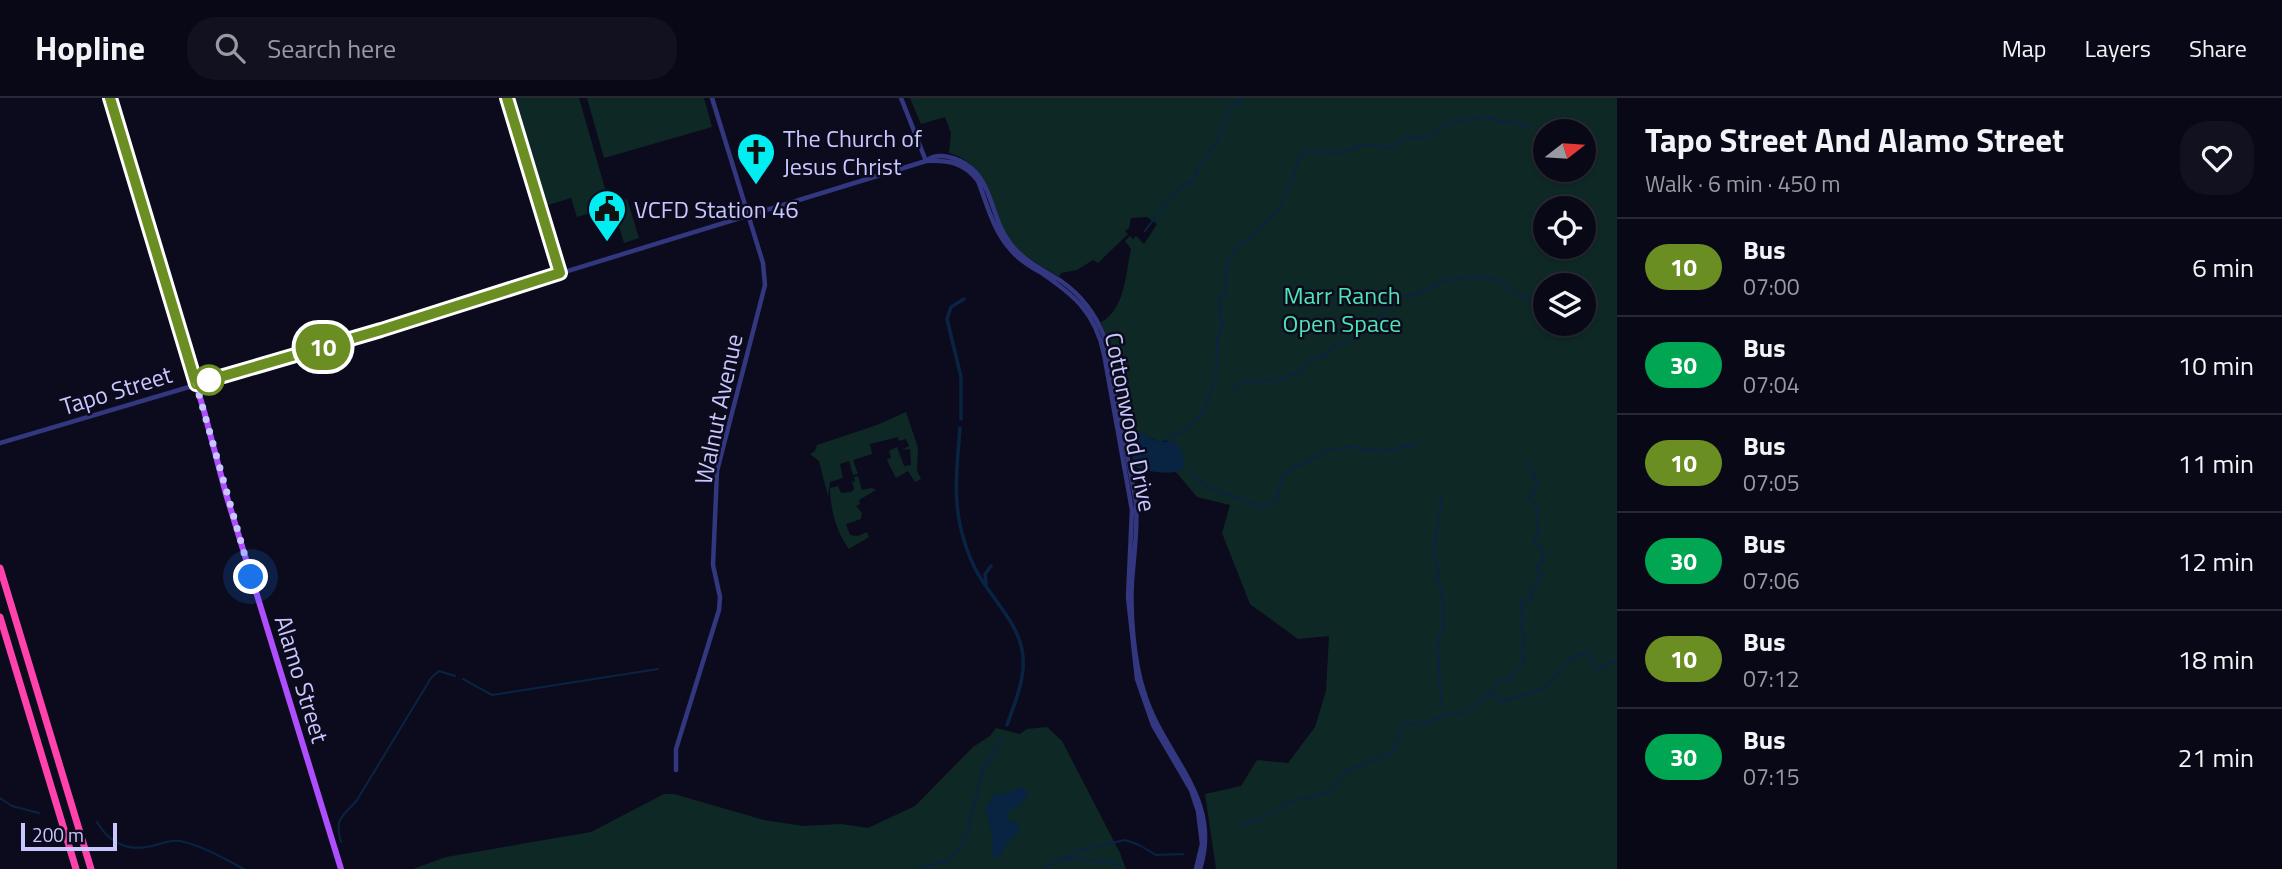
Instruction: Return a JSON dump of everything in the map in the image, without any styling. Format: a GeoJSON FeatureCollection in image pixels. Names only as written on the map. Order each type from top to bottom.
{"type":"FeatureCollection","features":[{"type":"Feature","properties":{"kind":"highway"},"geometry":{"type":"LineString","coordinates":[[0,568],[91,869]]}},
{"type":"Feature","properties":{"kind":"highway"},"geometry":{"type":"LineString","coordinates":[[0,617],[76,869]]}},
{"type":"Feature","properties":{"kind":"main road","name":"Alamo Street"},"geometry":{"type":"LineString","coordinates":[[110,98],[196,384],[226,494],[341,869]]}},
{"type":"Feature","properties":{"kind":"street","name":"Walnut Avenue"},"geometry":{"type":"LineString","coordinates":[[676,771],[676,749],[719,610],[720,597],[713,565],[717,471],[765,285],[763,263],[712,98]]}},
{"type":"Feature","properties":{"kind":"street"},"geometry":{"type":"LineString","coordinates":[[901,98],[926,162]]}},
{"type":"Feature","properties":{"kind":"street","name":"Cottonwood Drive"},"geometry":{"type":"LineString","coordinates":[[926,162],[951,161],[973,175],[978,181],[994,225],[1010,250],[1074,296],[1098,331],[1132,510],[1128,597],[1137,679],[1153,725],[1191,790],[1199,811],[1202,844],[1198,869]]}},
{"type":"Feature","properties":{"kind":"street","name":"Tapo Street"},"geometry":{"type":"LineString","coordinates":[[0,443],[381,330],[926,162]]}},
{"type":"Feature","properties":{"kind":"green space"},"geometry":{"type":"Polygon","coordinates":[[[512,98],[579,98],[606,192],[608,208],[577,217],[571,198],[545,206],[512,98]]]}},
{"type":"Feature","properties":{"kind":"green space"},"geometry":{"type":"Polygon","coordinates":[[[587,98],[704,98],[712,127],[604,158],[587,98]]]}},
{"type":"Feature","properties":{"kind":"green space","name":"Marr Ranch Open Space"},"geometry":{"type":"Polygon","coordinates":[[[910,98],[1617,98],[1617,869],[1216,869],[1205,794],[1241,786],[1257,760],[1288,763],[1315,727],[1326,691],[1329,636],[1298,639],[1250,604],[1222,533],[1230,505],[1197,497],[1171,466],[1167,440],[1160,442],[1126,428],[1110,346],[1101,322],[1115,309],[1123,290],[1131,249],[1125,241],[1130,236],[1133,239],[1136,236],[1144,244],[1157,224],[1147,217],[1131,218],[1129,228],[1125,231],[1128,234],[1098,263],[1093,260],[1077,270],[1061,273],[1059,277],[1026,256],[1010,240],[981,177],[963,159],[949,153],[951,133],[945,117],[921,124],[910,98]]]}},
{"type":"Feature","properties":{"kind":"green space"},"geometry":{"type":"Polygon","coordinates":[[[627,199],[639,238],[624,243],[612,203],[627,199]]]}},
{"type":"Feature","properties":{"kind":"green space"},"geometry":{"type":"Polygon","coordinates":[[[906,412],[918,448],[917,471],[921,479],[915,482],[908,471],[896,478],[887,459],[891,458],[889,451],[897,447],[904,466],[911,465],[910,449],[902,450],[909,446],[906,439],[899,441],[898,437],[870,444],[872,454],[853,460],[858,474],[853,475],[849,461],[840,464],[843,478],[830,482],[828,496],[819,461],[810,454],[815,451],[817,445],[877,425],[906,412]]]}},
{"type":"Feature","properties":{"kind":"green space"},"geometry":{"type":"Polygon","coordinates":[[[858,476],[862,490],[876,490],[859,500],[860,504],[856,506],[862,513],[861,519],[846,524],[850,535],[858,536],[867,532],[869,537],[849,549],[835,519],[830,488],[838,486],[841,493],[851,492],[854,489],[852,481],[855,482],[854,477],[858,476]]]}},
{"type":"Feature","properties":{"kind":"green space"},"geometry":{"type":"Polygon","coordinates":[[[1047,727],[1062,741],[1126,869],[413,869],[446,857],[591,832],[664,794],[674,794],[764,820],[803,826],[841,824],[868,828],[915,806],[973,747],[990,736],[996,728],[1020,734],[1027,729],[1047,727]]]}},
{"type":"Feature","properties":{"kind":"water"},"geometry":{"type":"Polygon","coordinates":[[[1127,426],[1154,440],[1177,444],[1184,461],[1182,470],[1158,472],[1134,466],[1127,426]]]}},
{"type":"Feature","properties":{"kind":"water"},"geometry":{"type":"Polygon","coordinates":[[[1020,787],[1026,789],[1027,795],[1006,814],[1007,819],[1018,823],[1019,830],[1006,845],[1001,856],[993,858],[992,835],[986,807],[995,794],[1008,793],[1020,787]]]}},
{"type":"Feature","properties":{"kind":"waterway"},"geometry":{"type":"LineString","coordinates":[[1145,231],[1171,196],[1176,195],[1180,187],[1193,181],[1200,164],[1217,142],[1230,107],[1239,103],[1242,98]]}},
{"type":"Feature","properties":{"kind":"waterway"},"geometry":{"type":"LineString","coordinates":[[1166,439],[1182,432],[1204,410],[1216,379],[1217,345],[1222,324],[1219,297],[1225,294],[1227,263],[1241,243],[1253,237],[1282,204],[1298,161],[1306,152],[1325,151],[1337,154],[1365,144],[1390,148],[1404,138],[1431,135],[1447,124],[1485,116],[1504,123],[1511,121],[1529,127]]}},
{"type":"Feature","properties":{"kind":"waterway"},"geometry":{"type":"LineString","coordinates":[[1232,391],[1244,381],[1281,380],[1290,374],[1303,373],[1310,358],[1325,356],[1338,342],[1360,336],[1386,311],[1394,298],[1417,294],[1443,281],[1485,277],[1499,280],[1510,291],[1533,299]]}},
{"type":"Feature","properties":{"kind":"waterway"},"geometry":{"type":"LineString","coordinates":[[961,419],[961,377],[947,319],[951,307],[964,299]]}},
{"type":"Feature","properties":{"kind":"waterway"},"geometry":{"type":"LineString","coordinates":[[960,428],[957,470],[960,526],[978,574],[1018,635],[1023,658],[1018,692],[1007,725]]}},
{"type":"Feature","properties":{"kind":"waterway"},"geometry":{"type":"LineString","coordinates":[[1189,472],[1208,487],[1264,508],[1276,501],[1284,474],[1328,451],[1349,446],[1385,450],[1420,443]]}},
{"type":"Feature","properties":{"kind":"waterway"},"geometry":{"type":"LineString","coordinates":[[1492,693],[1496,683],[1509,681],[1524,661],[1522,645],[1526,641],[1520,625],[1524,618],[1521,603],[1533,598],[1530,588],[1539,584],[1539,576],[1542,574],[1537,567],[1543,551],[1534,539],[1538,536],[1537,505],[1529,498],[1530,493],[1535,492],[1537,481],[1529,467],[1529,461]]}},
{"type":"Feature","properties":{"kind":"waterway"},"geometry":{"type":"LineString","coordinates":[[1441,495],[1434,554],[1439,571],[1435,577],[1443,603],[1443,631],[1438,637],[1437,648],[1442,707]]}},
{"type":"Feature","properties":{"kind":"waterway"},"geometry":{"type":"LineString","coordinates":[[986,583],[985,574],[991,566]]}},
{"type":"Feature","properties":{"kind":"waterway"},"geometry":{"type":"LineString","coordinates":[[1237,827],[1245,822],[1258,821],[1289,802],[1334,789],[1341,774],[1393,752],[1400,730],[1405,724],[1428,723],[1443,715],[1464,713],[1488,694],[1505,701],[1537,691],[1546,687],[1568,661],[1585,652],[1589,654],[1597,669],[1612,661],[1617,664]]}},
{"type":"Feature","properties":{"kind":"waterway"},"geometry":{"type":"LineString","coordinates":[[463,679],[492,695],[658,669]]}},
{"type":"Feature","properties":{"kind":"waterway"},"geometry":{"type":"LineString","coordinates":[[341,842],[341,818],[357,800],[431,678],[439,671],[455,676]]}},
{"type":"Feature","properties":{"kind":"waterway"},"geometry":{"type":"LineString","coordinates":[[917,869],[946,861],[956,853],[967,833],[983,769],[1002,739]]}},
{"type":"Feature","properties":{"kind":"waterway"},"geometry":{"type":"LineString","coordinates":[[0,798],[12,806],[39,813]]}},
{"type":"Feature","properties":{"kind":"waterway"},"geometry":{"type":"LineString","coordinates":[[97,822],[111,839],[124,846],[139,848],[179,841],[207,850],[244,869]]}},
{"type":"Feature","properties":{"kind":"waterway"},"geometry":{"type":"LineString","coordinates":[[1060,860],[1082,850],[1125,840],[1156,855],[1183,854]]}},
{"type":"Feature","properties":{"kind":"waterway"},"geometry":{"type":"LineString","coordinates":[[1045,869],[1071,859],[1113,862],[1120,866]]}},
{"type":"Feature","properties":{"kind":"bus line","name":"10"},"geometry":{"type":"LineString","coordinates":[[110,98],[196,384],[381,330],[560,273],[507,98]]}},
{"type":"Feature","properties":{"kind":"place","name":"The Church of Jesus Christ"},"geometry":{"type":"Point","coordinates":[756,186]}},
{"type":"Feature","properties":{"kind":"place","name":"VCFD Station 46"},"geometry":{"type":"Point","coordinates":[607,243]}},
{"type":"Feature","properties":{"kind":"route"},"geometry":{"type":"LineString","coordinates":[[209,380],[196,384],[251,577]]}}]}
